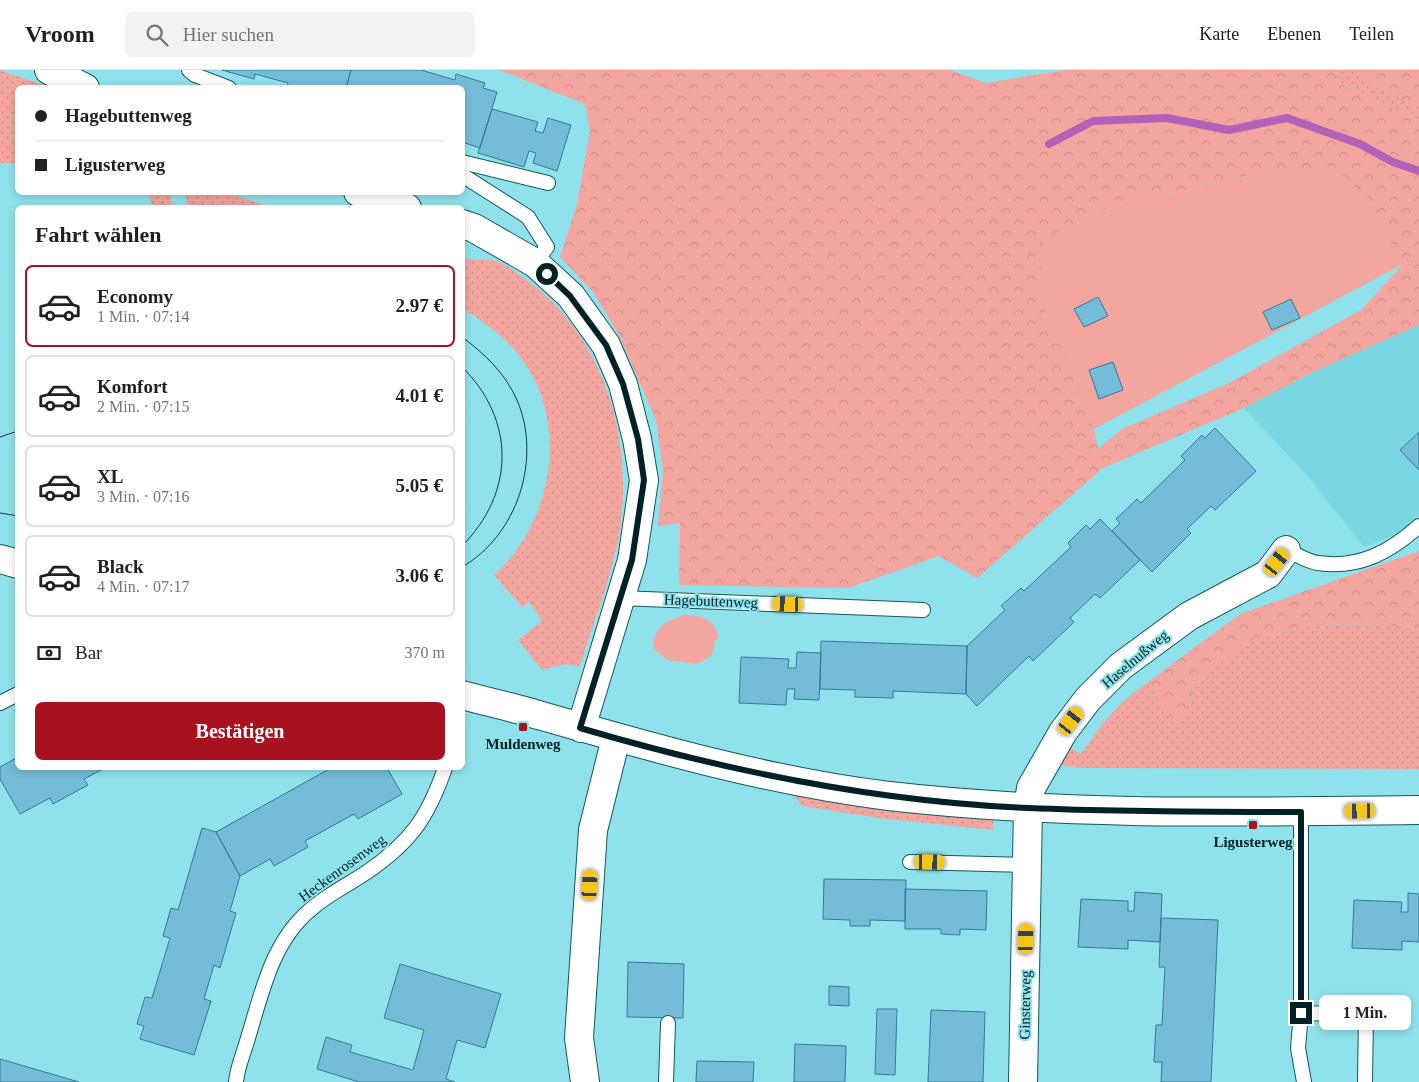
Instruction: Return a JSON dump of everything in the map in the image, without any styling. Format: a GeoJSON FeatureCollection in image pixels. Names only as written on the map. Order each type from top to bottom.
{"type":"FeatureCollection","features":[{"type":"Feature","properties":{"kind":"street"},"geometry":{"type":"LineString","coordinates":[[49,70],[80,85]]}},
{"type":"Feature","properties":{"kind":"street"},"geometry":{"type":"LineString","coordinates":[[367,195],[398,205]]}},
{"type":"Feature","properties":{"kind":"street"},"geometry":{"type":"LineString","coordinates":[[465,225],[474,228],[536,263],[570,296],[606,345],[623,384],[638,439],[644,480],[632,560],[580,728]]}},
{"type":"Feature","properties":{"kind":"street","name":"Haselnußweg"},"geometry":{"type":"LineString","coordinates":[[1028,808],[1031,788],[1040,769],[1063,732],[1088,699],[1108,679],[1154,640],[1189,616],[1268,574],[1286,550]]}},
{"type":"Feature","properties":{"kind":"street"},"geometry":{"type":"LineString","coordinates":[[0,559],[15,563]]}},
{"type":"Feature","properties":{"kind":"street"},"geometry":{"type":"LineString","coordinates":[[465,701],[580,728],[697,760],[835,788],[888,796],[1028,808],[1301,812],[1419,810]]}},
{"type":"Feature","properties":{"kind":"street"},"geometry":{"type":"LineString","coordinates":[[585,1082],[579,1038],[593,830],[616,738]]}},
{"type":"Feature","properties":{"kind":"street","name":"Ginsterweg"},"geometry":{"type":"LineString","coordinates":[[1023,1082],[1028,808]]}},
{"type":"Feature","properties":{"kind":"lane"},"geometry":{"type":"LineString","coordinates":[[189,70],[195,76],[220,85]]}},
{"type":"Feature","properties":{"kind":"lane"},"geometry":{"type":"LineString","coordinates":[[465,163],[548,182]]}},
{"type":"Feature","properties":{"kind":"lane"},"geometry":{"type":"LineString","coordinates":[[465,177],[528,217],[547,247],[536,263]]}},
{"type":"Feature","properties":{"kind":"lane"},"geometry":{"type":"LineString","coordinates":[[1286,550],[1317,563],[1356,562],[1385,553],[1419,526]]}},
{"type":"Feature","properties":{"kind":"lane","name":"Hagebuttenweg"},"geometry":{"type":"LineString","coordinates":[[620,598],[923,610]]}},
{"type":"Feature","properties":{"kind":"lane"},"geometry":{"type":"LineString","coordinates":[[0,703],[15,696]]}},
{"type":"Feature","properties":{"kind":"lane","name":"Heckenrosenweg"},"geometry":{"type":"LineString","coordinates":[[236,1082],[274,956],[289,932],[308,911],[327,896],[367,872],[403,844],[419,825],[434,800],[443,770]]}},
{"type":"Feature","properties":{"kind":"lane"},"geometry":{"type":"LineString","coordinates":[[1301,812],[1301,1013],[1298,1048],[1304,1082]]}},
{"type":"Feature","properties":{"kind":"lane"},"geometry":{"type":"LineString","coordinates":[[910,862],[1028,865]]}},
{"type":"Feature","properties":{"kind":"lane"},"geometry":{"type":"LineString","coordinates":[[1301,1013],[1366,1015],[1365,1082]]}},
{"type":"Feature","properties":{"kind":"lane"},"geometry":{"type":"LineString","coordinates":[[666,1082],[668,1023]]}},
{"type":"Feature","properties":{"kind":"shaded area"},"geometry":{"type":"Polygon","coordinates":[[[1419,310],[1419,516],[1404,531],[1364,547],[1305,473],[1244,408],[1419,310]]]}},
{"type":"Feature","properties":{"kind":"green space"},"geometry":{"type":"Polygon","coordinates":[[[0,70],[43,85],[15,85],[15,163],[0,163],[0,70]]]}},
{"type":"Feature","properties":{"kind":"green space"},"geometry":{"type":"Polygon","coordinates":[[[499,70],[950,70],[986,83],[1065,70],[1332,70],[1341,84],[1419,119],[1419,325],[1311,373],[1244,408],[1103,468],[977,578],[939,556],[848,588],[679,585],[680,523],[658,526],[663,471],[656,420],[619,335],[593,292],[560,257],[577,204],[590,131],[585,104],[499,70]],[[1273,169],[1193,190],[1130,197],[1094,429],[1098,449],[1122,429],[1229,383],[1361,310],[1403,264],[1273,169]]]}},
{"type":"Feature","properties":{"kind":"green space"},"geometry":{"type":"Polygon","coordinates":[[[1332,70],[1362,70],[1362,80],[1419,107],[1419,119],[1341,84],[1332,70]]]}},
{"type":"Feature","properties":{"kind":"green space"},"geometry":{"type":"Polygon","coordinates":[[[1362,70],[1419,70],[1419,107],[1361,80],[1362,70]]]}},
{"type":"Feature","properties":{"kind":"green space"},"geometry":{"type":"Polygon","coordinates":[[[1334,167],[1367,199],[1403,264],[1094,429],[1040,296],[1042,240],[1130,197],[1193,190],[1273,169],[1334,167]]]}},
{"type":"Feature","properties":{"kind":"green space"},"geometry":{"type":"Polygon","coordinates":[[[149,195],[170,195],[172,205],[152,205],[149,195]]]}},
{"type":"Feature","properties":{"kind":"green space"},"geometry":{"type":"Polygon","coordinates":[[[185,195],[233,195],[265,205],[188,205],[185,195]]]}},
{"type":"Feature","properties":{"kind":"green space"},"geometry":{"type":"Polygon","coordinates":[[[465,258],[493,261],[503,264],[525,279],[551,301],[574,327],[592,356],[606,386],[615,419],[621,453],[623,487],[621,521],[609,576],[580,667],[565,664],[542,670],[518,640],[542,621],[529,602],[522,607],[494,575],[514,553],[531,527],[542,499],[548,469],[550,439],[545,409],[535,380],[518,354],[478,318],[465,310],[465,258]]]}},
{"type":"Feature","properties":{"kind":"green space"},"geometry":{"type":"Polygon","coordinates":[[[1419,551],[1419,629],[1368,624],[1313,625],[1254,639],[1214,667],[1194,689],[1177,728],[1148,682],[1240,614],[1419,551]]]}},
{"type":"Feature","properties":{"kind":"green space"},"geometry":{"type":"Polygon","coordinates":[[[684,615],[701,617],[711,622],[719,637],[715,641],[712,655],[698,664],[667,660],[654,649],[655,636],[661,626],[684,615]]]}},
{"type":"Feature","properties":{"kind":"green space"},"geometry":{"type":"Polygon","coordinates":[[[1368,624],[1419,629],[1419,769],[1082,768],[1055,765],[1066,745],[1081,754],[1111,715],[1148,682],[1177,728],[1194,689],[1214,667],[1254,639],[1313,625],[1368,624]]]}},
{"type":"Feature","properties":{"kind":"green space"},"geometry":{"type":"Polygon","coordinates":[[[791,790],[993,820],[993,830],[879,818],[802,806],[791,790]]]}},
{"type":"Feature","properties":{"kind":"building"},"geometry":{"type":"Polygon","coordinates":[[[222,70],[351,70],[347,85],[287,85],[288,83],[255,74],[254,79],[222,70]]]}},
{"type":"Feature","properties":{"kind":"building"},"geometry":{"type":"Polygon","coordinates":[[[351,70],[421,70],[455,80],[456,74],[485,83],[483,88],[497,92],[480,148],[465,143],[465,85],[347,85],[351,70]]]}},
{"type":"Feature","properties":{"kind":"building"},"geometry":{"type":"Polygon","coordinates":[[[492,109],[538,122],[535,131],[543,133],[548,118],[571,125],[557,171],[533,163],[536,153],[529,151],[524,167],[478,153],[492,109]]]}},
{"type":"Feature","properties":{"kind":"building"},"geometry":{"type":"Polygon","coordinates":[[[1098,297],[1108,316],[1084,327],[1074,309],[1098,297]]]}},
{"type":"Feature","properties":{"kind":"building"},"geometry":{"type":"Polygon","coordinates":[[[1291,299],[1300,318],[1272,330],[1263,312],[1291,299]]]}},
{"type":"Feature","properties":{"kind":"building"},"geometry":{"type":"Polygon","coordinates":[[[1113,362],[1123,390],[1099,399],[1089,370],[1113,362]]]}},
{"type":"Feature","properties":{"kind":"building"},"geometry":{"type":"Polygon","coordinates":[[[1215,428],[1256,471],[1215,510],[1211,506],[1187,529],[1191,533],[1152,572],[1112,531],[1120,523],[1116,519],[1137,499],[1141,503],[1185,460],[1181,456],[1202,435],[1205,438],[1215,428]]]}},
{"type":"Feature","properties":{"kind":"building"},"geometry":{"type":"Polygon","coordinates":[[[1419,432],[1419,470],[1400,450],[1419,432]]]}},
{"type":"Feature","properties":{"kind":"building"},"geometry":{"type":"Polygon","coordinates":[[[1100,519],[1140,560],[1100,598],[1095,594],[1070,618],[1074,622],[1033,661],[1029,656],[977,706],[966,694],[967,646],[1005,610],[1001,606],[1021,588],[1024,591],[1071,547],[1068,543],[1086,525],[1090,529],[1100,519]]]}},
{"type":"Feature","properties":{"kind":"building"},"geometry":{"type":"Polygon","coordinates":[[[821,641],[967,646],[966,694],[893,691],[893,698],[855,697],[855,690],[820,689],[821,641]]]}},
{"type":"Feature","properties":{"kind":"building"},"geometry":{"type":"Polygon","coordinates":[[[797,652],[821,653],[819,700],[794,699],[795,689],[787,689],[786,705],[739,703],[741,657],[789,659],[788,668],[796,668],[797,652]]]}},
{"type":"Feature","properties":{"kind":"building"},"geometry":{"type":"Polygon","coordinates":[[[15,759],[15,770],[101,770],[84,779],[88,785],[53,804],[50,798],[20,814],[0,779],[0,767],[15,759]]]}},
{"type":"Feature","properties":{"kind":"building"},"geometry":{"type":"Polygon","coordinates":[[[327,770],[388,770],[402,794],[358,819],[354,814],[305,841],[308,847],[274,866],[270,859],[240,876],[216,832],[327,770]]]}},
{"type":"Feature","properties":{"kind":"building"},"geometry":{"type":"Polygon","coordinates":[[[202,828],[216,832],[240,876],[230,911],[236,913],[220,968],[214,965],[204,999],[211,1001],[194,1055],[140,1039],[144,1026],[137,1024],[145,997],[152,998],[170,938],[163,936],[171,908],[178,910],[202,828]]]}},
{"type":"Feature","properties":{"kind":"building"},"geometry":{"type":"Polygon","coordinates":[[[824,879],[906,880],[905,921],[870,920],[870,926],[850,926],[850,920],[823,919],[824,879]]]}},
{"type":"Feature","properties":{"kind":"building"},"geometry":{"type":"Polygon","coordinates":[[[905,889],[987,891],[986,930],[960,929],[960,935],[941,934],[941,929],[905,929],[905,889]]]}},
{"type":"Feature","properties":{"kind":"building"},"geometry":{"type":"Polygon","coordinates":[[[1135,892],[1162,894],[1160,942],[1128,940],[1128,949],[1078,947],[1081,899],[1128,901],[1128,911],[1134,911],[1135,892]]]}},
{"type":"Feature","properties":{"kind":"building"},"geometry":{"type":"Polygon","coordinates":[[[1408,893],[1419,894],[1419,942],[1402,941],[1402,950],[1352,948],[1354,900],[1402,902],[1401,912],[1408,912],[1408,893]]]}},
{"type":"Feature","properties":{"kind":"building"},"geometry":{"type":"Polygon","coordinates":[[[1161,918],[1218,920],[1211,1082],[1161,1082],[1162,1062],[1154,1062],[1156,1025],[1162,1025],[1165,967],[1159,967],[1161,918]]]}},
{"type":"Feature","properties":{"kind":"building"},"geometry":{"type":"Polygon","coordinates":[[[628,962],[684,964],[683,1018],[627,1017],[628,962]]]}},
{"type":"Feature","properties":{"kind":"building"},"geometry":{"type":"Polygon","coordinates":[[[400,964],[501,994],[485,1048],[457,1040],[446,1079],[455,1082],[359,1082],[317,1069],[326,1037],[352,1045],[350,1052],[413,1070],[424,1030],[384,1018],[400,964]]]}},
{"type":"Feature","properties":{"kind":"building"},"geometry":{"type":"Polygon","coordinates":[[[829,986],[849,987],[849,1006],[829,1005],[829,986]]]}},
{"type":"Feature","properties":{"kind":"building"},"geometry":{"type":"Polygon","coordinates":[[[877,1009],[897,1009],[895,1075],[875,1074],[877,1009]]]}},
{"type":"Feature","properties":{"kind":"building"},"geometry":{"type":"Polygon","coordinates":[[[931,1010],[985,1012],[983,1082],[928,1082],[931,1010]]]}},
{"type":"Feature","properties":{"kind":"building"},"geometry":{"type":"Polygon","coordinates":[[[795,1044],[846,1046],[845,1082],[794,1082],[795,1044]]]}},
{"type":"Feature","properties":{"kind":"building"},"geometry":{"type":"Polygon","coordinates":[[[0,1059],[79,1082],[0,1082],[0,1059]]]}},
{"type":"Feature","properties":{"kind":"building"},"geometry":{"type":"Polygon","coordinates":[[[697,1061],[754,1062],[753,1082],[696,1082],[697,1061]]]}},
{"type":"Feature","properties":{"kind":"waterway"},"geometry":{"type":"LineString","coordinates":[[1049,144],[1093,121],[1167,118],[1229,130],[1287,118],[1360,144],[1393,162],[1419,171]]}},
{"type":"Feature","properties":{"kind":"tram line"},"geometry":{"type":"LineString","coordinates":[[465,339],[479,350],[507,381],[517,400],[524,423],[527,446],[525,470],[520,493],[511,515],[498,536],[481,553],[465,565]]}},
{"type":"Feature","properties":{"kind":"tram line"},"geometry":{"type":"LineString","coordinates":[[465,370],[480,388],[492,410],[500,433],[502,456],[500,480],[492,503],[479,525],[465,542]]}},
{"type":"Feature","properties":{"kind":"tram line"},"geometry":{"type":"LineString","coordinates":[[0,437],[15,432]]}},
{"type":"Feature","properties":{"kind":"tram line"},"geometry":{"type":"LineString","coordinates":[[0,513],[15,516]]}},
{"type":"Feature","properties":{"kind":"place","name":"Muldenweg"},"geometry":{"type":"Point","coordinates":[523,727]}},
{"type":"Feature","properties":{"kind":"place","name":"Ligusterweg"},"geometry":{"type":"Point","coordinates":[1253,825]}},
{"type":"Feature","properties":{"kind":"route"},"geometry":{"type":"LineString","coordinates":[[547,274],[570,296],[606,345],[623,384],[638,439],[644,480],[632,560],[596,683],[580,728],[697,760],[835,788],[888,796],[1028,808],[1301,812],[1301,1013]]}}]}
